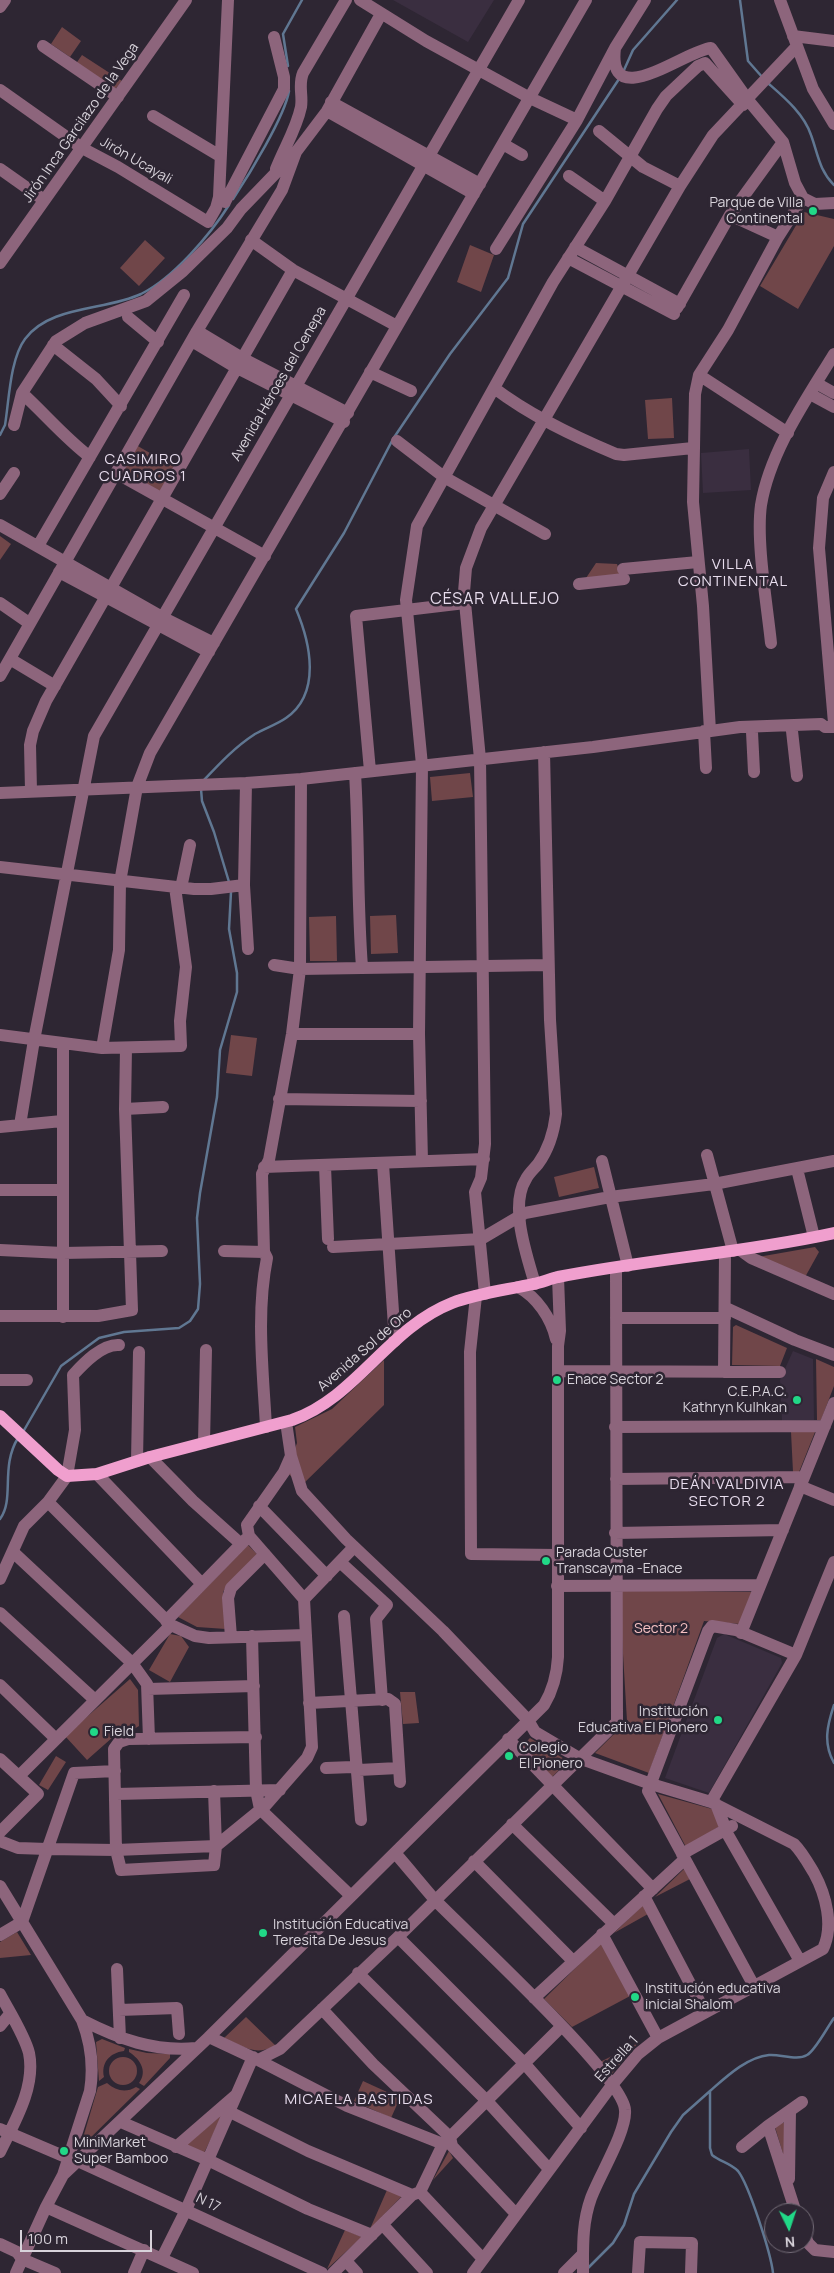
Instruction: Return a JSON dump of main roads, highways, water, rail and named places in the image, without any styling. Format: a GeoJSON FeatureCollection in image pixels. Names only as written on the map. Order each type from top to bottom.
{"type":"FeatureCollection","features":[{"type":"Feature","properties":{"kind":"main road","name":"Avenida Sol de Oro"},"geometry":{"type":"LineString","coordinates":[[0,1416],[52,1466],[67,1476],[98,1474],[143,1459],[286,1422],[308,1414],[330,1401],[395,1341],[436,1311],[480,1295],[558,1278],[733,1251],[834,1232]]}},
{"type":"Feature","properties":{"kind":"waterway"},"geometry":{"type":"LineString","coordinates":[[288,66],[283,34],[302,0]]}},
{"type":"Feature","properties":{"kind":"waterway"},"geometry":{"type":"LineString","coordinates":[[624,70],[633,50],[677,0]]}},
{"type":"Feature","properties":{"kind":"waterway"},"geometry":{"type":"LineString","coordinates":[[740,0],[748,61],[763,78]]}},
{"type":"Feature","properties":{"kind":"waterway"},"geometry":{"type":"LineString","coordinates":[[204,780],[248,739],[286,718],[305,695],[309,681],[310,666],[305,636],[296,609],[344,533],[393,439],[450,354],[508,278],[523,224],[619,79]]}},
{"type":"Feature","properties":{"kind":"waterway"},"geometry":{"type":"LineString","coordinates":[[769,84],[804,120],[822,168],[834,185]]}},
{"type":"Feature","properties":{"kind":"waterway"},"geometry":{"type":"LineString","coordinates":[[233,199],[274,130],[289,91]]}},
{"type":"Feature","properties":{"kind":"waterway"},"geometry":{"type":"LineString","coordinates":[[0,435],[5,425],[13,369],[20,347],[25,339],[36,328],[63,314],[127,299],[153,287],[166,278],[190,255],[229,205]]}},
{"type":"Feature","properties":{"kind":"waterway"},"geometry":{"type":"LineString","coordinates":[[201,789],[202,801],[214,832],[229,882]]}},
{"type":"Feature","properties":{"kind":"waterway"},"geometry":{"type":"LineString","coordinates":[[23,1432],[61,1366],[99,1338],[124,1332],[179,1328],[190,1321],[198,1309],[200,1284],[197,1218],[200,1193],[217,1097],[220,1050],[237,992],[237,973],[229,929],[231,892]]}},
{"type":"Feature","properties":{"kind":"waterway"},"geometry":{"type":"LineString","coordinates":[[0,1519],[7,1502],[8,1471],[13,1449],[18,1438]]}},
{"type":"Feature","properties":{"kind":"waterway"},"geometry":{"type":"LineString","coordinates":[[834,1705],[827,1734],[828,1748],[834,1763]]}},
{"type":"Feature","properties":{"kind":"waterway"},"geometry":{"type":"LineString","coordinates":[[773,2273],[759,2220],[743,2179],[735,2168],[712,2155],[710,2148],[710,2091],[737,2068],[761,2057],[769,2055],[803,2057],[807,2055],[817,2044],[834,2018]]}},
{"type":"Feature","properties":{"kind":"waterway"},"geometry":{"type":"LineString","coordinates":[[588,2268],[613,2243],[624,2225],[634,2194],[671,2132],[683,2115],[710,2091]]}},
{"type":"Feature","properties":{"kind":"place","name":"Parque de Villa Continental"},"geometry":{"type":"Point","coordinates":[813,211]}},
{"type":"Feature","properties":{"kind":"place","name":"Enace Sector 2"},"geometry":{"type":"Point","coordinates":[557,1380]}},
{"type":"Feature","properties":{"kind":"place","name":"C.E.P.A.C. Kathryn Kulhkan"},"geometry":{"type":"Point","coordinates":[797,1400]}},
{"type":"Feature","properties":{"kind":"place","name":"Parada Custer Transcayma -Enace"},"geometry":{"type":"Point","coordinates":[546,1561]}},
{"type":"Feature","properties":{"kind":"place","name":"Institución Educativa El Pionero"},"geometry":{"type":"Point","coordinates":[718,1720]}},
{"type":"Feature","properties":{"kind":"place","name":"Field"},"geometry":{"type":"Point","coordinates":[94,1732]}},
{"type":"Feature","properties":{"kind":"place","name":"Colegio El Pionero"},"geometry":{"type":"Point","coordinates":[509,1756]}},
{"type":"Feature","properties":{"kind":"place","name":"Institución Educativa Teresita De Jesus"},"geometry":{"type":"Point","coordinates":[263,1933]}},
{"type":"Feature","properties":{"kind":"place","name":"Institución educativa inicial Shalom"},"geometry":{"type":"Point","coordinates":[635,1997]}},
{"type":"Feature","properties":{"kind":"place","name":"MiniMarket Super Bamboo"},"geometry":{"type":"Point","coordinates":[64,2151]}},
{"type":"Feature","properties":{"kind":"district","name":"CASIMIRO CUADROS 1"},"geometry":{"type":"Point","coordinates":[143,468]}},
{"type":"Feature","properties":{"kind":"district","name":"VILLA CONTINENTAL"},"geometry":{"type":"Point","coordinates":[733,574]}},
{"type":"Feature","properties":{"kind":"district","name":"CÉSAR VALLEJO"},"geometry":{"type":"Point","coordinates":[495,600]}},
{"type":"Feature","properties":{"kind":"district","name":"DEÁN VALDIVIA SECTOR 2"},"geometry":{"type":"Point","coordinates":[727,1494]}},
{"type":"Feature","properties":{"kind":"district","name":"MICAELA BASTIDAS"},"geometry":{"type":"Point","coordinates":[359,2100]}},
{"type":"Feature","properties":{"kind":"park label","name":"Sector 2"},"geometry":{"type":"Point","coordinates":[661,1629]}}]}
